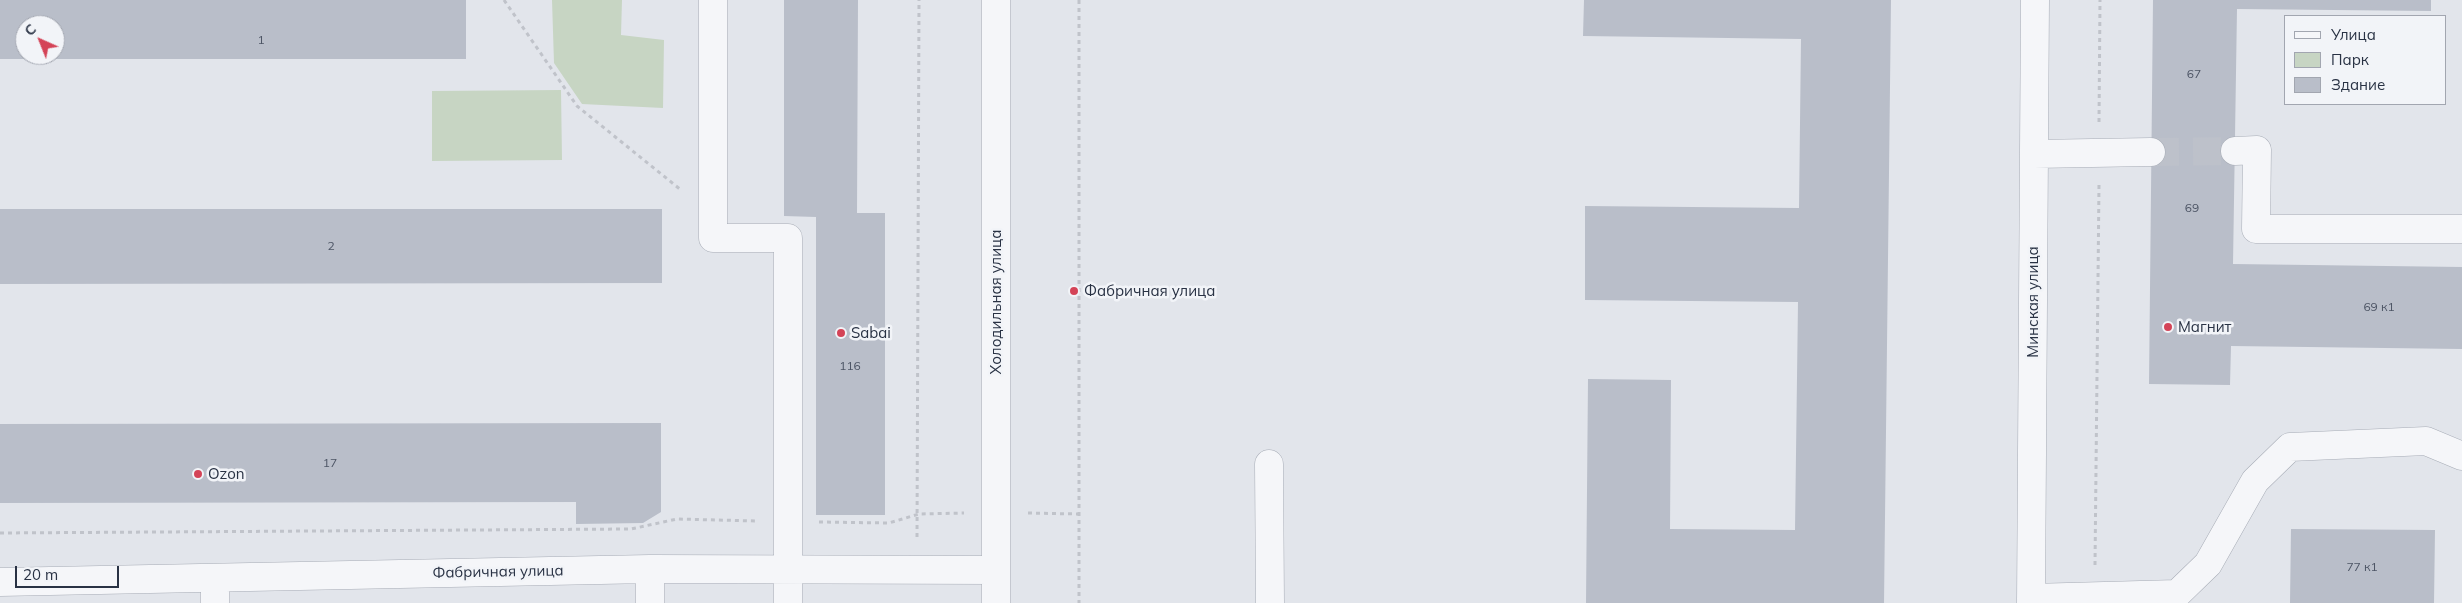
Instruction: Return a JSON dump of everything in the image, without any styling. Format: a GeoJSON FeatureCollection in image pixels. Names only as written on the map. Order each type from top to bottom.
{"type":"FeatureCollection","features":[{"type":"Feature","properties":{"kind":"street"},"geometry":{"type":"LineString","coordinates":[[713,0],[713,238],[788,238],[788,603]]}},
{"type":"Feature","properties":{"kind":"street","name":"Холодильная улица"},"geometry":{"type":"LineString","coordinates":[[996,0],[996,603]]}},
{"type":"Feature","properties":{"kind":"street","name":"Минская улица"},"geometry":{"type":"LineString","coordinates":[[2031,601],[2035,0]]}},
{"type":"Feature","properties":{"kind":"street"},"geometry":{"type":"LineString","coordinates":[[2235,150],[2257,150],[2256,229],[2462,229]]}},
{"type":"Feature","properties":{"kind":"street"},"geometry":{"type":"LineString","coordinates":[[2034,154],[2151,152]]}},
{"type":"Feature","properties":{"kind":"street"},"geometry":{"type":"LineString","coordinates":[[2031,601],[2094,596],[2177,594],[2208,564],[2255,481],[2290,447],[2426,441],[2462,456]]}},
{"type":"Feature","properties":{"kind":"street"},"geometry":{"type":"LineString","coordinates":[[1268,464],[1270,603]]}},
{"type":"Feature","properties":{"kind":"street"},"geometry":{"type":"LineString","coordinates":[[650,569],[650,603]]}},
{"type":"Feature","properties":{"kind":"street","name":"Фабричная улица"},"geometry":{"type":"LineString","coordinates":[[0,582],[215,591],[650,569],[996,570]]}},
{"type":"Feature","properties":{"kind":"path"},"geometry":{"type":"LineString","coordinates":[[504,0],[577,106],[713,216]]}},
{"type":"Feature","properties":{"kind":"path"},"geometry":{"type":"LineString","coordinates":[[916,569],[919,514],[919,0]]}},
{"type":"Feature","properties":{"kind":"path"},"geometry":{"type":"LineString","coordinates":[[1079,0],[1079,603]]}},
{"type":"Feature","properties":{"kind":"path"},"geometry":{"type":"LineString","coordinates":[[2094,596],[2100,0]]}},
{"type":"Feature","properties":{"kind":"path"},"geometry":{"type":"LineString","coordinates":[[0,532],[631,529],[677,519],[888,523],[919,514],[1079,514]]}},
{"type":"Feature","properties":{"kind":"green space"},"geometry":{"type":"Polygon","coordinates":[[[552,0],[622,0],[621,35],[664,40],[663,108],[582,104],[554,63],[552,0]]]}},
{"type":"Feature","properties":{"kind":"green space"},"geometry":{"type":"Polygon","coordinates":[[[561,90],[562,160],[432,161],[432,91],[561,90]]]}},
{"type":"Feature","properties":{"kind":"building"},"geometry":{"type":"Polygon","coordinates":[[[0,0],[466,0],[466,59],[65,59],[65,15],[15,15],[15,59],[0,59],[0,0]]]}},
{"type":"Feature","properties":{"kind":"building"},"geometry":{"type":"Polygon","coordinates":[[[784,0],[858,0],[857,213],[885,213],[885,515],[816,515],[816,217],[784,216],[784,0]]]}},
{"type":"Feature","properties":{"kind":"building"},"geometry":{"type":"Polygon","coordinates":[[[1584,0],[1891,0],[1884,603],[1586,603],[1588,379],[1671,380],[1670,529],[1795,530],[1798,302],[1585,300],[1585,206],[1799,208],[1801,39],[1583,36],[1584,0]]]}},
{"type":"Feature","properties":{"kind":"building"},"geometry":{"type":"Polygon","coordinates":[[[2153,0],[2431,0],[2431,11],[2237,9],[2233,264],[2462,267],[2462,349],[2231,346],[2230,385],[2149,384],[2153,0]]]}},
{"type":"Feature","properties":{"kind":"building"},"geometry":{"type":"Polygon","coordinates":[[[0,209],[662,209],[662,283],[0,284],[0,209]]]}},
{"type":"Feature","properties":{"kind":"building"},"geometry":{"type":"Polygon","coordinates":[[[661,423],[661,512],[643,523],[576,524],[576,502],[0,503],[0,424],[661,423]]]}},
{"type":"Feature","properties":{"kind":"building"},"geometry":{"type":"Polygon","coordinates":[[[2291,529],[2435,530],[2434,603],[2290,603],[2291,529]]]}},
{"type":"Feature","properties":{"kind":"tunnel"},"geometry":{"type":"LineString","coordinates":[[2151,152],[2235,151]]}},
{"type":"Feature","properties":{"kind":"place","name":"Фабричная улица"},"geometry":{"type":"Point","coordinates":[1074,291]}},
{"type":"Feature","properties":{"kind":"place","name":"Магнит"},"geometry":{"type":"Point","coordinates":[2168,327]}},
{"type":"Feature","properties":{"kind":"place","name":"Sabai"},"geometry":{"type":"Point","coordinates":[841,333]}},
{"type":"Feature","properties":{"kind":"place","name":"Ozon"},"geometry":{"type":"Point","coordinates":[198,474]}}]}
